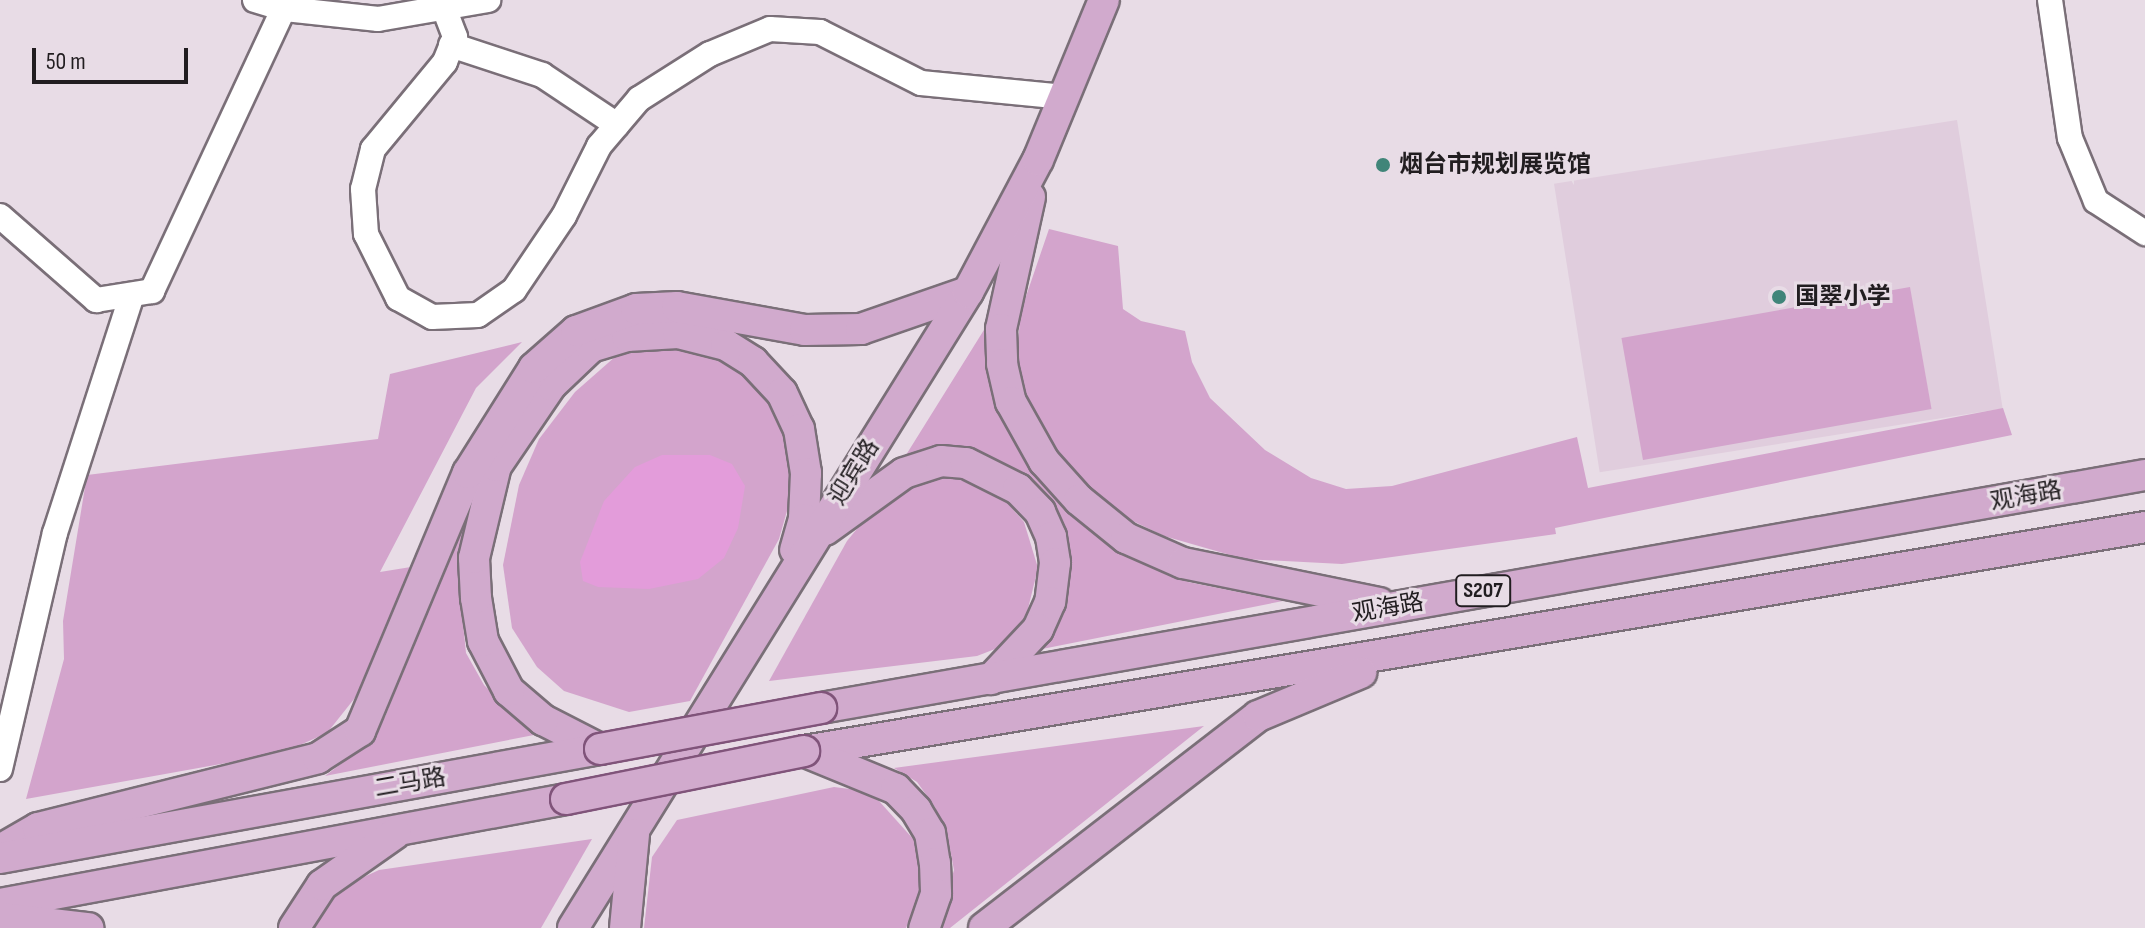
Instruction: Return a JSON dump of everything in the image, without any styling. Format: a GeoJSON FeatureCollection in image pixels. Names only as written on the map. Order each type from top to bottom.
{"type":"FeatureCollection","features":[{"type":"Feature","properties":{"kind":"main road","name":"迎宾路"},"geometry":{"type":"LineString","coordinates":[[573,928],[635,824],[786,587],[810,541],[968,292],[1038,160],[1104,0]]}},
{"type":"Feature","properties":{"kind":"main road"},"geometry":{"type":"LineString","coordinates":[[1038,160],[1001,340],[1011,402],[1044,461],[1079,500],[1126,538],[1183,563],[1397,606]]}},
{"type":"Feature","properties":{"kind":"main road"},"geometry":{"type":"LineString","coordinates":[[0,850],[38,828],[318,758],[360,731],[468,473],[534,368],[576,331],[636,309],[677,307],[805,330],[861,329],[968,292]]}},
{"type":"Feature","properties":{"kind":"main road"},"geometry":{"type":"LineString","coordinates":[[600,749],[543,720],[509,691],[493,667],[483,641],[474,558],[496,466],[551,385],[591,347],[627,336],[678,333],[726,345],[753,362],[782,393],[799,429],[806,473],[804,519],[786,587]]}},
{"type":"Feature","properties":{"kind":"main road"},"geometry":{"type":"LineString","coordinates":[[810,541],[904,473],[941,461],[966,463],[1018,489],[1040,512],[1051,537],[1055,563],[1050,602],[1038,629],[991,679]]}},
{"type":"Feature","properties":{"kind":"main road","name":"观海路"},"geometry":{"type":"LineString","coordinates":[[821,708],[2145,475]]}},
{"type":"Feature","properties":{"kind":"main road","name":"观海路"},"geometry":{"type":"LineString","coordinates":[[1421,650],[2145,527]]}},
{"type":"Feature","properties":{"kind":"main road"},"geometry":{"type":"LineString","coordinates":[[984,928],[1258,716],[1421,650]]}},
{"type":"Feature","properties":{"kind":"main road","name":"S207"},"geometry":{"type":"LineString","coordinates":[[804,751],[1421,650]]}},
{"type":"Feature","properties":{"kind":"main road","name":"二马路"},"geometry":{"type":"LineString","coordinates":[[0,858],[821,708]]}},
{"type":"Feature","properties":{"kind":"main road"},"geometry":{"type":"LineString","coordinates":[[804,751],[896,789],[916,810],[930,833],[935,863],[936,894],[924,928]]}},
{"type":"Feature","properties":{"kind":"main road","name":"二马路"},"geometry":{"type":"LineString","coordinates":[[0,904],[566,799],[804,751]]}},
{"type":"Feature","properties":{"kind":"main road"},"geometry":{"type":"LineString","coordinates":[[625,928],[635,824]]}},
{"type":"Feature","properties":{"kind":"main road"},"geometry":{"type":"LineString","coordinates":[[294,928],[322,885],[403,827]]}},
{"type":"Feature","properties":{"kind":"main road"},"geometry":{"type":"LineString","coordinates":[[0,918],[88,928]]}},
{"type":"Feature","properties":{"kind":"street"},"geometry":{"type":"LineString","coordinates":[[255,0],[378,19],[488,0]]}},
{"type":"Feature","properties":{"kind":"street"},"geometry":{"type":"LineString","coordinates":[[2050,0],[2070,138],[2096,201],[2145,233]]}},
{"type":"Feature","properties":{"kind":"street"},"geometry":{"type":"LineString","coordinates":[[0,216],[96,300],[131,298],[152,291],[286,4]]}},
{"type":"Feature","properties":{"kind":"street"},"geometry":{"type":"LineString","coordinates":[[444,8],[455,37],[445,62],[373,149],[363,189],[366,234],[398,298],[432,317],[478,315],[514,290],[564,216],[599,146],[639,99],[710,54],[770,29],[820,32],[921,83],[1064,97]]}},
{"type":"Feature","properties":{"kind":"street"},"geometry":{"type":"LineString","coordinates":[[451,45],[542,75],[617,125]]}},
{"type":"Feature","properties":{"kind":"street"},"geometry":{"type":"LineString","coordinates":[[0,769],[55,533],[131,298]]}},
{"type":"Feature","properties":{"kind":"shaded area","name":"国翠小学"},"geometry":{"type":"Polygon","coordinates":[[[1957,120],[2003,408],[1600,472],[1554,184],[1957,120]]]}},
{"type":"Feature","properties":{"kind":"shaded area"},"geometry":{"type":"Polygon","coordinates":[[[1049,229],[1118,246],[1123,309],[1141,321],[1185,331],[1192,362],[1210,398],[1265,450],[1311,478],[1346,489],[1392,486],[1577,437],[1588,488],[2003,408],[2012,435],[1555,528],[1556,534],[1342,564],[1244,559],[1164,536],[1114,512],[1072,473],[1031,408],[1016,361],[1021,311],[1049,229]]]}},
{"type":"Feature","properties":{"kind":"shaded area"},"geometry":{"type":"Polygon","coordinates":[[[1910,287],[1932,409],[1643,460],[1621,338],[1910,287]]]}},
{"type":"Feature","properties":{"kind":"shaded area"},"geometry":{"type":"Polygon","coordinates":[[[997,309],[1002,396],[1136,555],[1188,582],[1283,601],[1037,650],[1053,625],[1032,486],[1012,469],[987,459],[901,463],[997,309]]]}},
{"type":"Feature","properties":{"kind":"shaded area"},"geometry":{"type":"Polygon","coordinates":[[[522,342],[476,388],[380,572],[417,566],[362,689],[327,733],[282,753],[26,799],[64,659],[63,621],[87,475],[378,439],[390,374],[522,342]]]}},
{"type":"Feature","properties":{"kind":"shaded area"},"geometry":{"type":"Polygon","coordinates":[[[660,343],[705,349],[736,364],[763,386],[790,448],[791,497],[779,539],[690,701],[629,712],[564,691],[537,667],[512,628],[503,565],[519,485],[539,439],[575,392],[616,356],[660,343]]]}},
{"type":"Feature","properties":{"kind":"shaded area"},"geometry":{"type":"Polygon","coordinates":[[[662,455],[710,455],[732,464],[745,486],[738,528],[724,558],[698,579],[649,589],[598,587],[583,581],[580,562],[604,501],[635,467],[662,455]]]}},
{"type":"Feature","properties":{"kind":"shaded area"},"geometry":{"type":"Polygon","coordinates":[[[932,474],[978,484],[1003,498],[1024,522],[1038,568],[1024,625],[1008,644],[977,656],[769,681],[847,541],[875,507],[932,474]]]}},
{"type":"Feature","properties":{"kind":"shaded area"},"geometry":{"type":"Polygon","coordinates":[[[468,500],[459,583],[466,653],[484,685],[534,735],[325,776],[350,757],[385,717],[468,500]]]}},
{"type":"Feature","properties":{"kind":"shaded area"},"geometry":{"type":"Polygon","coordinates":[[[1204,726],[950,928],[937,928],[954,870],[948,839],[935,807],[917,782],[894,768],[1204,726]]]}},
{"type":"Feature","properties":{"kind":"shaded area"},"geometry":{"type":"Polygon","coordinates":[[[834,787],[858,790],[879,801],[915,841],[922,876],[919,898],[906,928],[644,928],[652,857],[677,820],[834,787]]]}},
{"type":"Feature","properties":{"kind":"shaded area"},"geometry":{"type":"Polygon","coordinates":[[[592,839],[541,928],[308,928],[338,889],[379,870],[592,839]]]}},
{"type":"Feature","properties":{"kind":"place","name":"烟台市规划展览馆"},"geometry":{"type":"Point","coordinates":[1383,165]}},
{"type":"Feature","properties":{"kind":"place","name":"国翠小学"},"geometry":{"type":"Point","coordinates":[1779,297]}}]}
